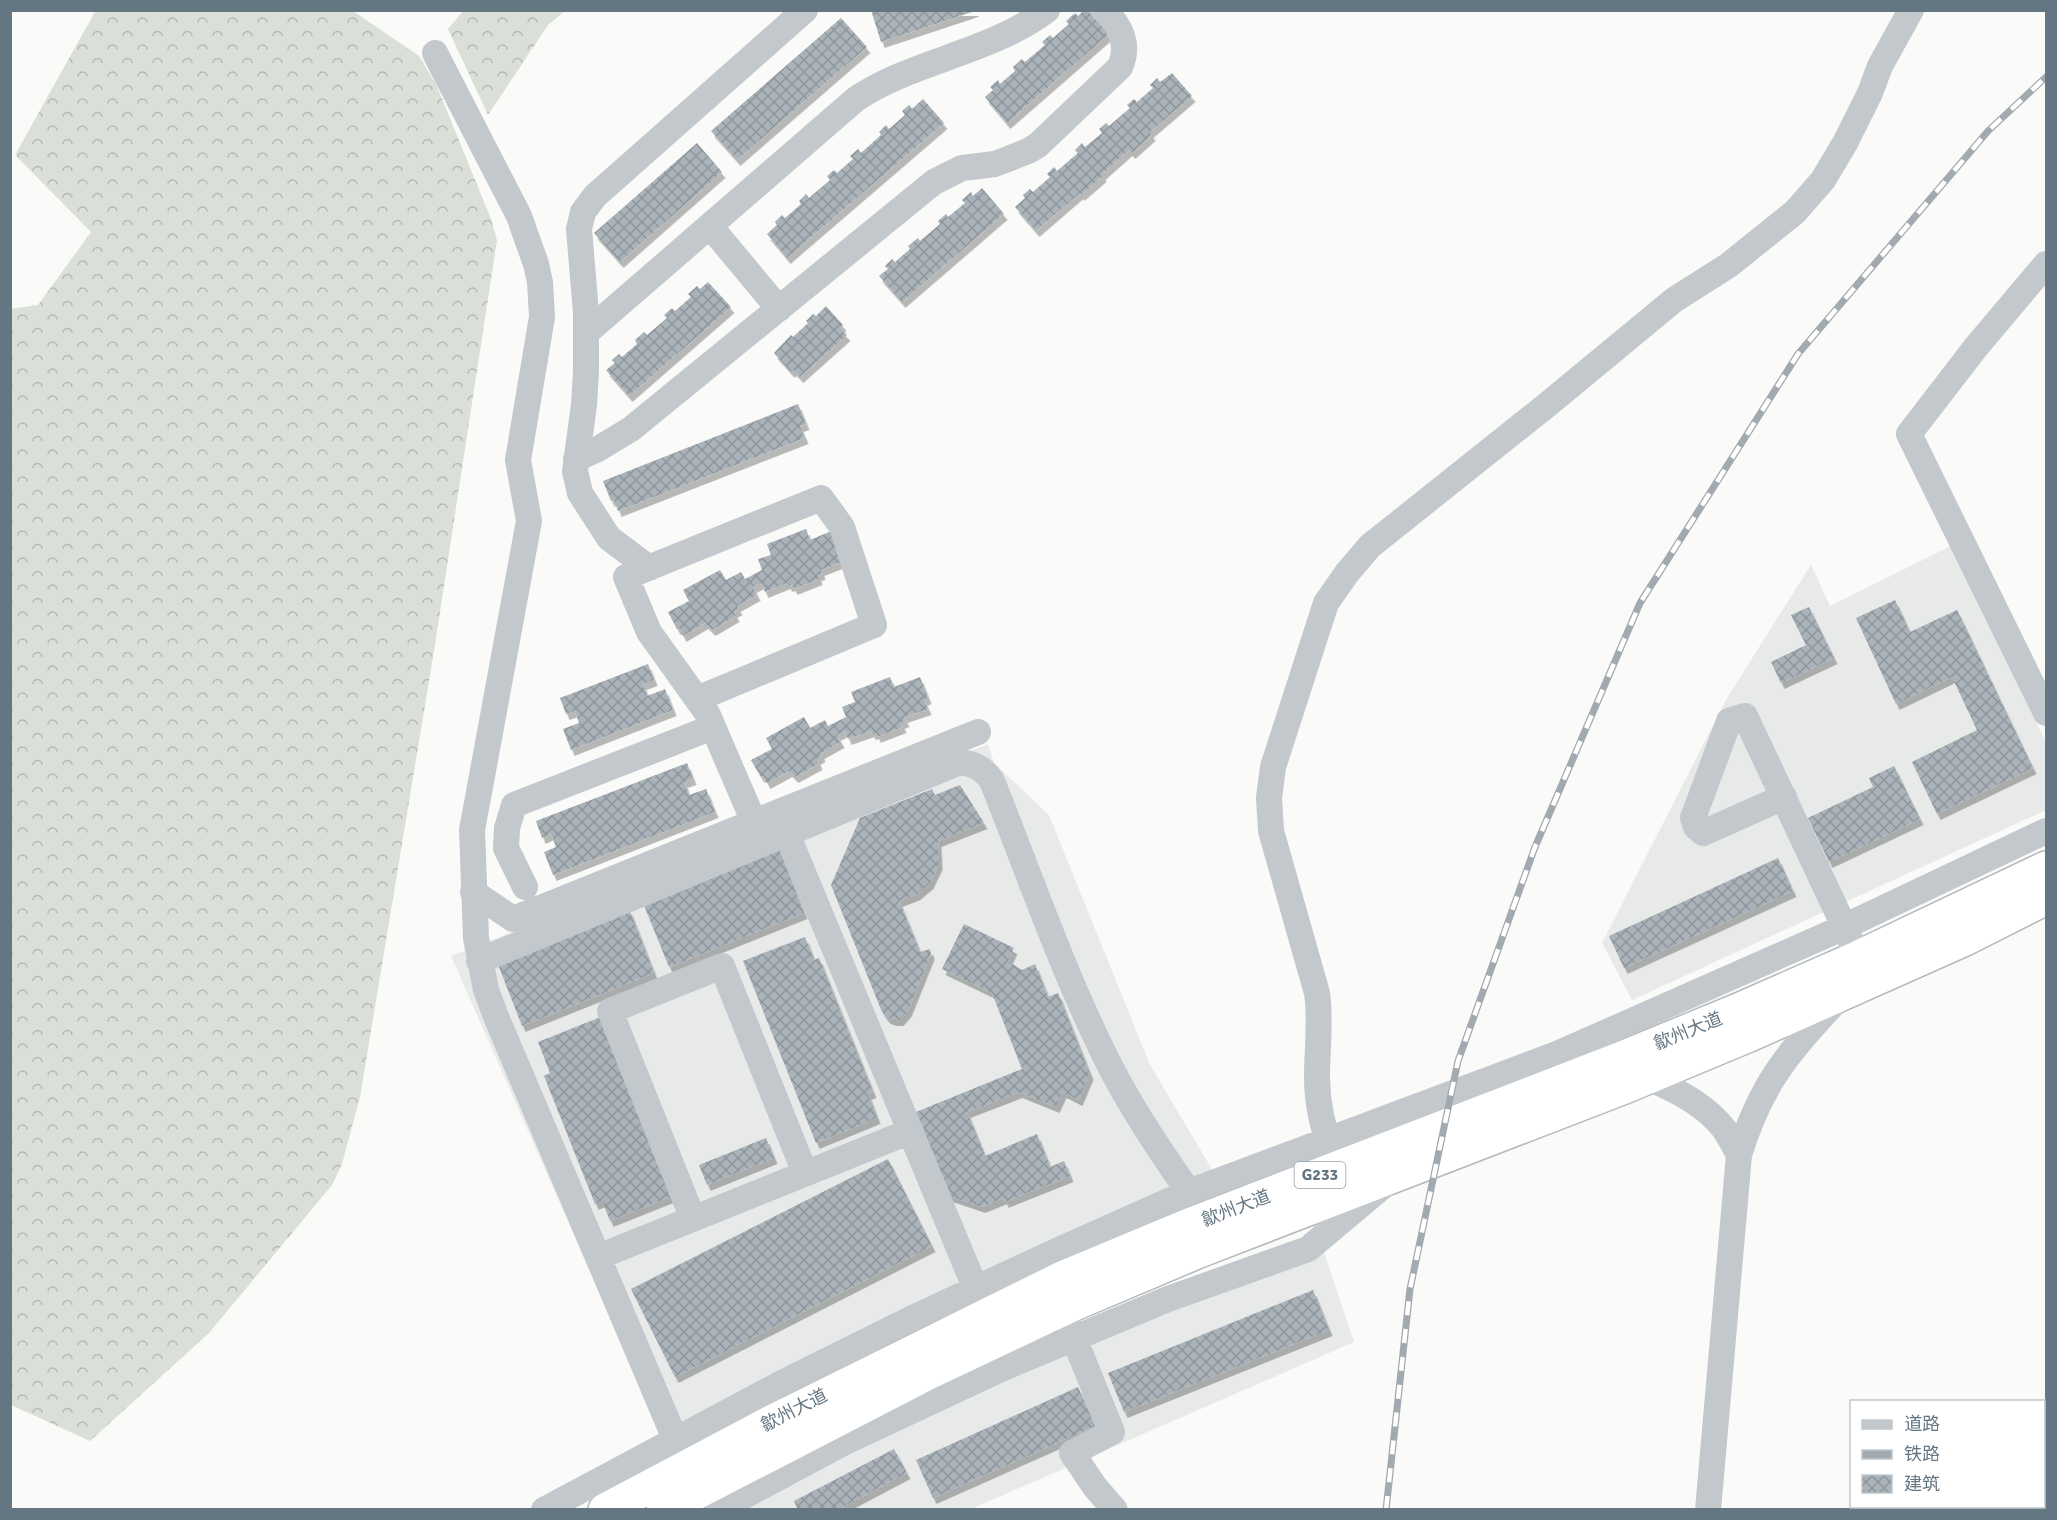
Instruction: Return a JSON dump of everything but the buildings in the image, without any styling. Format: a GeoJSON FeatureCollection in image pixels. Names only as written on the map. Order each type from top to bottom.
{"type":"FeatureCollection","features":[{"type":"Feature","properties":{"kind":"highway","name":"歙州大道"},"geometry":{"type":"LineString","coordinates":[[605,1509],[681,1453],[791,1412],[981,1302],[1062,1278],[1189,1225],[1333,1154],[1617,1060],[1858,957],[2046,868]]}},
{"type":"Feature","properties":{"kind":"highway","name":"歙州大道"},"geometry":{"type":"LineString","coordinates":[[663,1509],[721,1502],[918,1379],[1068,1323],[1199,1251],[1647,1077],[1842,995],[2046,898]]}},
{"type":"Feature","properties":{"kind":"street"},"geometry":{"type":"LineString","coordinates":[[649,568],[609,538],[580,493],[575,471],[584,405],[586,333],[579,229],[583,212],[595,196],[805,10]]}},
{"type":"Feature","properties":{"kind":"street"},"geometry":{"type":"LineString","coordinates":[[586,333],[856,99],[882,84],[988,44],[1029,23],[1047,10]]}},
{"type":"Feature","properties":{"kind":"street"},"geometry":{"type":"LineString","coordinates":[[576,459],[631,429],[943,176],[962,168],[1007,161],[1038,145],[1120,67],[1125,50],[1124,40],[1116,24],[1104,10]]}},
{"type":"Feature","properties":{"kind":"street"},"geometry":{"type":"LineString","coordinates":[[1333,1154],[1321,1112],[1317,1080],[1320,1013],[1317,993],[1270,831],[1269,814],[1273,767],[1326,603],[1370,546],[1674,300],[1729,265],[1796,212],[1823,180],[1845,143],[1881,66],[1911,10]]}},
{"type":"Feature","properties":{"kind":"street"},"geometry":{"type":"LineString","coordinates":[[435,53],[519,216],[529,240],[540,282],[542,318],[518,460],[529,521],[472,830],[473,892],[479,961],[496,1019],[681,1453],[544,1509]]}},
{"type":"Feature","properties":{"kind":"street"},"geometry":{"type":"LineString","coordinates":[[710,226],[779,309]]}},
{"type":"Feature","properties":{"kind":"street"},"geometry":{"type":"LineString","coordinates":[[2046,264],[1976,347],[1908,434],[2046,712]]}},
{"type":"Feature","properties":{"kind":"street"},"geometry":{"type":"LineString","coordinates":[[697,699],[874,625],[843,527],[821,498],[626,577],[650,632],[697,699],[707,713],[754,822]]}},
{"type":"Feature","properties":{"kind":"street"},"geometry":{"type":"LineString","coordinates":[[525,887],[506,848],[507,828],[514,805],[713,727]]}},
{"type":"Feature","properties":{"kind":"street"},"geometry":{"type":"LineString","coordinates":[[473,892],[513,919],[978,732]]}},
{"type":"Feature","properties":{"kind":"street"},"geometry":{"type":"LineString","coordinates":[[479,961],[960,762],[975,765],[988,774],[997,792],[1081,1004],[1103,1053],[1149,1135],[1189,1192]]}},
{"type":"Feature","properties":{"kind":"street"},"geometry":{"type":"LineString","coordinates":[[1784,797],[1858,957]]}},
{"type":"Feature","properties":{"kind":"street"},"geometry":{"type":"LineString","coordinates":[[787,834],[981,1302],[1189,1192],[1333,1154],[1844,927],[2046,831]]}},
{"type":"Feature","properties":{"kind":"street"},"geometry":{"type":"LineString","coordinates":[[693,1219],[610,1011],[722,966],[805,1173]]}},
{"type":"Feature","properties":{"kind":"street"},"geometry":{"type":"LineString","coordinates":[[1708,1509],[1739,1155],[1756,1108],[1780,1065],[1805,1033],[1842,995]]}},
{"type":"Feature","properties":{"kind":"street"},"geometry":{"type":"LineString","coordinates":[[1647,1077],[1677,1091],[1709,1114],[1725,1130],[1739,1155]]}},
{"type":"Feature","properties":{"kind":"street"},"geometry":{"type":"LineString","coordinates":[[598,1257],[911,1131]]}},
{"type":"Feature","properties":{"kind":"street"},"geometry":{"type":"LineString","coordinates":[[1068,1323],[1113,1432],[1072,1453],[1095,1487],[1115,1509]]}},
{"type":"Feature","properties":{"kind":"shaded area"},"geometry":{"type":"Polygon","coordinates":[[[1953,545],[2046,743],[2046,810],[1632,1000],[1602,943],[1727,698],[1811,565],[1830,606],[1953,545]]]}},
{"type":"Feature","properties":{"kind":"shaded area"},"geometry":{"type":"Polygon","coordinates":[[[988,744],[994,763],[1049,815],[1150,1065],[1213,1171],[661,1433],[451,956],[988,744]]]}},
{"type":"Feature","properties":{"kind":"shaded area"},"geometry":{"type":"Polygon","coordinates":[[[1322,1246],[1354,1342],[971,1509],[734,1510],[893,1429],[1322,1246]]]}},
{"type":"Feature","properties":{"kind":"green space"},"geometry":{"type":"Polygon","coordinates":[[[96,10],[353,11],[419,56],[436,84],[491,219],[497,240],[434,651],[360,1097],[342,1164],[332,1185],[209,1333],[90,1441],[11,1405],[10,309],[38,305],[91,232],[15,155],[96,10]]]}},
{"type":"Feature","properties":{"kind":"green space"},"geometry":{"type":"Polygon","coordinates":[[[464,10],[565,11],[548,25],[488,115],[448,29],[464,10]]]}},
{"type":"Feature","properties":{"kind":"railway"},"geometry":{"type":"LineString","coordinates":[[1386,1510],[1410,1289],[1458,1061],[1535,847],[1640,603],[1798,354],[1988,131],[2046,77]]}}]}
